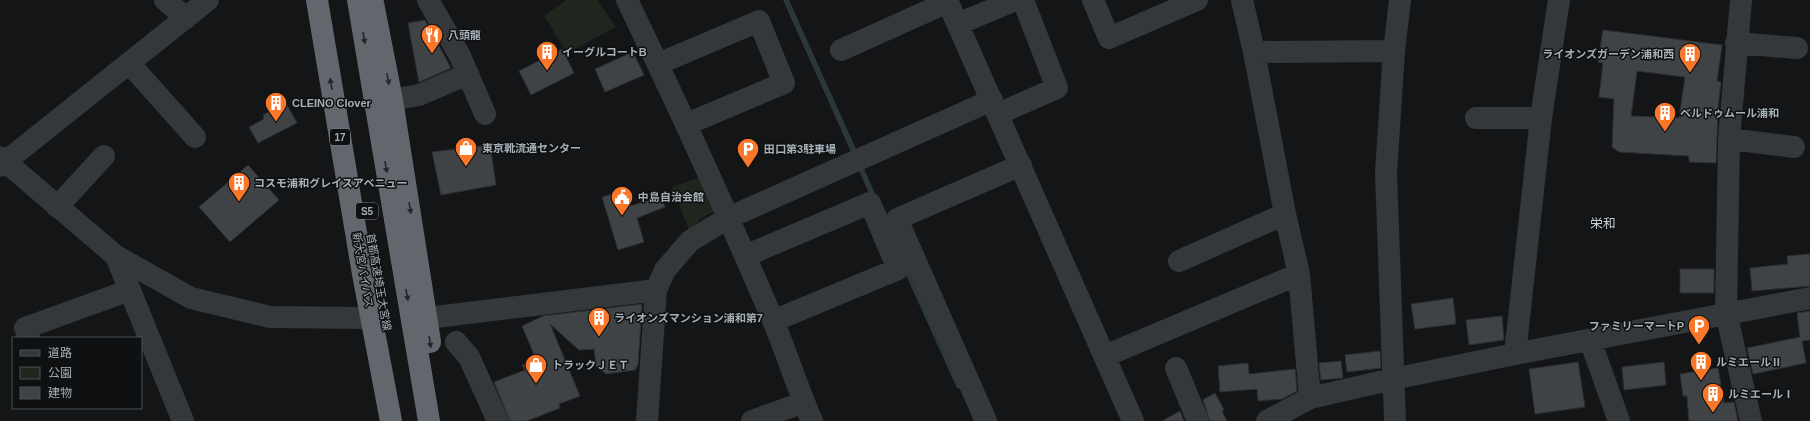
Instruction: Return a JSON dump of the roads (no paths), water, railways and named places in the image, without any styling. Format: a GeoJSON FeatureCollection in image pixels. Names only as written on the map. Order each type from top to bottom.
{"type":"FeatureCollection","features":[{"type":"Feature","properties":{"kind":"highway","name":"新大宮バイパス"},"geometry":{"type":"LineString","coordinates":[[317,0],[363,274],[391,421]]}},
{"type":"Feature","properties":{"kind":"highway","name":"首都高速埼玉大宮線"},"geometry":{"type":"LineString","coordinates":[[332,0],[403,421]]}},
{"type":"Feature","properties":{"kind":"highway","name":"S5"},"geometry":{"type":"LineString","coordinates":[[358,0],[439,419]]}},
{"type":"Feature","properties":{"kind":"highway"},"geometry":{"type":"LineString","coordinates":[[372,0],[392,100],[427,318],[439,419]]}},
{"type":"Feature","properties":{"kind":"highway","name":"17"},"geometry":{"type":"LineString","coordinates":[[363,274],[364,318],[377,421]]}},
{"type":"Feature","properties":{"kind":"street"},"geometry":{"type":"LineString","coordinates":[[165,0],[186,18]]}},
{"type":"Feature","properties":{"kind":"street"},"geometry":{"type":"LineString","coordinates":[[208,0],[1,162],[57,206],[116,256],[191,298],[270,317],[364,318]]}},
{"type":"Feature","properties":{"kind":"street"},"geometry":{"type":"LineString","coordinates":[[627,0],[687,124],[745,256],[773,321],[808,412],[752,421]]}},
{"type":"Feature","properties":{"kind":"street"},"geometry":{"type":"LineString","coordinates":[[958,24],[1015,0]]}},
{"type":"Feature","properties":{"kind":"street"},"geometry":{"type":"LineString","coordinates":[[646,421],[656,290],[665,270],[690,241],[728,218],[995,107],[1057,88],[1023,0]]}},
{"type":"Feature","properties":{"kind":"street"},"geometry":{"type":"LineString","coordinates":[[1093,0],[1109,38],[1197,0]]}},
{"type":"Feature","properties":{"kind":"street"},"geometry":{"type":"LineString","coordinates":[[1242,0],[1254,52],[1285,214],[1299,274],[1308,406]]}},
{"type":"Feature","properties":{"kind":"street"},"geometry":{"type":"LineString","coordinates":[[1395,421],[1386,173],[1394,51],[1400,0]]}},
{"type":"Feature","properties":{"kind":"street"},"geometry":{"type":"LineString","coordinates":[[1515,354],[1541,118],[1559,0]]}},
{"type":"Feature","properties":{"kind":"street"},"geometry":{"type":"LineString","coordinates":[[1741,0],[1736,43],[1729,139],[1726,313],[1751,421]]}},
{"type":"Feature","properties":{"kind":"street"},"geometry":{"type":"LineString","coordinates":[[431,1],[460,56],[485,114]]}},
{"type":"Feature","properties":{"kind":"street"},"geometry":{"type":"LineString","coordinates":[[842,50],[948,1],[1133,421]]}},
{"type":"Feature","properties":{"kind":"street"},"geometry":{"type":"LineString","coordinates":[[658,64],[759,21],[784,83],[687,124]]}},
{"type":"Feature","properties":{"kind":"street"},"geometry":{"type":"LineString","coordinates":[[1736,43],[1797,48]]}},
{"type":"Feature","properties":{"kind":"street"},"geometry":{"type":"LineString","coordinates":[[1254,52],[1394,51]]}},
{"type":"Feature","properties":{"kind":"street"},"geometry":{"type":"LineString","coordinates":[[129,63],[195,137]]}},
{"type":"Feature","properties":{"kind":"street"},"geometry":{"type":"LineString","coordinates":[[392,100],[419,95],[468,74]]}},
{"type":"Feature","properties":{"kind":"street"},"geometry":{"type":"LineString","coordinates":[[1476,118],[1541,118]]}},
{"type":"Feature","properties":{"kind":"street"},"geometry":{"type":"LineString","coordinates":[[1729,139],[1794,147]]}},
{"type":"Feature","properties":{"kind":"street"},"geometry":{"type":"LineString","coordinates":[[57,206],[104,156]]}},
{"type":"Feature","properties":{"kind":"street"},"geometry":{"type":"LineString","coordinates":[[986,421],[897,219],[1021,165]]}},
{"type":"Feature","properties":{"kind":"street"},"geometry":{"type":"LineString","coordinates":[[745,256],[870,203],[898,270],[773,321]]}},
{"type":"Feature","properties":{"kind":"street"},"geometry":{"type":"LineString","coordinates":[[1179,261],[1285,214]]}},
{"type":"Feature","properties":{"kind":"street"},"geometry":{"type":"LineString","coordinates":[[116,256],[130,290],[146,342],[183,421]]}},
{"type":"Feature","properties":{"kind":"street"},"geometry":{"type":"LineString","coordinates":[[1105,356],[1299,274]]}},
{"type":"Feature","properties":{"kind":"street"},"geometry":{"type":"LineString","coordinates":[[28,337],[24,328],[130,290]]}},
{"type":"Feature","properties":{"kind":"street"},"geometry":{"type":"LineString","coordinates":[[427,318],[656,290]]}},
{"type":"Feature","properties":{"kind":"street"},"geometry":{"type":"LineString","coordinates":[[1267,421],[1308,406],[1393,379],[1726,313],[1810,298]]}},
{"type":"Feature","properties":{"kind":"street"},"geometry":{"type":"LineString","coordinates":[[1590,340],[1619,421]]}},
{"type":"Feature","properties":{"kind":"street"},"geometry":{"type":"LineString","coordinates":[[456,342],[469,358],[498,421]]}},
{"type":"Feature","properties":{"kind":"street"},"geometry":{"type":"LineString","coordinates":[[1176,368],[1198,421]]}},
{"type":"Feature","properties":{"kind":"waterway"},"geometry":{"type":"LineString","coordinates":[[786,0],[856,156]]}},
{"type":"Feature","properties":{"kind":"waterway"},"geometry":{"type":"LineString","coordinates":[[859,164],[874,198]]}},
{"type":"Feature","properties":{"kind":"waterway"},"geometry":{"type":"LineString","coordinates":[[905,266],[959,386]]}},
{"type":"Feature","properties":{"kind":"place","name":"八頭龍"},"geometry":{"type":"Point","coordinates":[432,54]}},
{"type":"Feature","properties":{"kind":"place","name":"イーグルコートB"},"geometry":{"type":"Point","coordinates":[547,72]}},
{"type":"Feature","properties":{"kind":"place","name":"ライオンズガーデン浦和西"},"geometry":{"type":"Point","coordinates":[1690,74]}},
{"type":"Feature","properties":{"kind":"place","name":"CLEINO Clover"},"geometry":{"type":"Point","coordinates":[276,122]}},
{"type":"Feature","properties":{"kind":"place","name":"ベルドゥムール浦和"},"geometry":{"type":"Point","coordinates":[1665,132]}},
{"type":"Feature","properties":{"kind":"place","name":"東京靴流通センター"},"geometry":{"type":"Point","coordinates":[466,168]}},
{"type":"Feature","properties":{"kind":"place","name":"田口第3駐車場"},"geometry":{"type":"Point","coordinates":[748,168]}},
{"type":"Feature","properties":{"kind":"place","name":"コスモ浦和グレイスアベニュー"},"geometry":{"type":"Point","coordinates":[239,202]}},
{"type":"Feature","properties":{"kind":"place","name":"中島自治会館"},"geometry":{"type":"Point","coordinates":[622,216]}},
{"type":"Feature","properties":{"kind":"place","name":"ライオンズマンション浦和第7"},"geometry":{"type":"Point","coordinates":[599,338]}},
{"type":"Feature","properties":{"kind":"place","name":"ファミリーマートP"},"geometry":{"type":"Point","coordinates":[1699,346]}},
{"type":"Feature","properties":{"kind":"place","name":"ルミエールⅡ"},"geometry":{"type":"Point","coordinates":[1701,382]}},
{"type":"Feature","properties":{"kind":"place","name":"トラックＪＥＴ"},"geometry":{"type":"Point","coordinates":[536,384]}},
{"type":"Feature","properties":{"kind":"place","name":"ルミエールⅠ"},"geometry":{"type":"Point","coordinates":[1713,414]}},
{"type":"Feature","properties":{"kind":"district","name":"栄和"},"geometry":{"type":"Point","coordinates":[1603,223]}}]}
